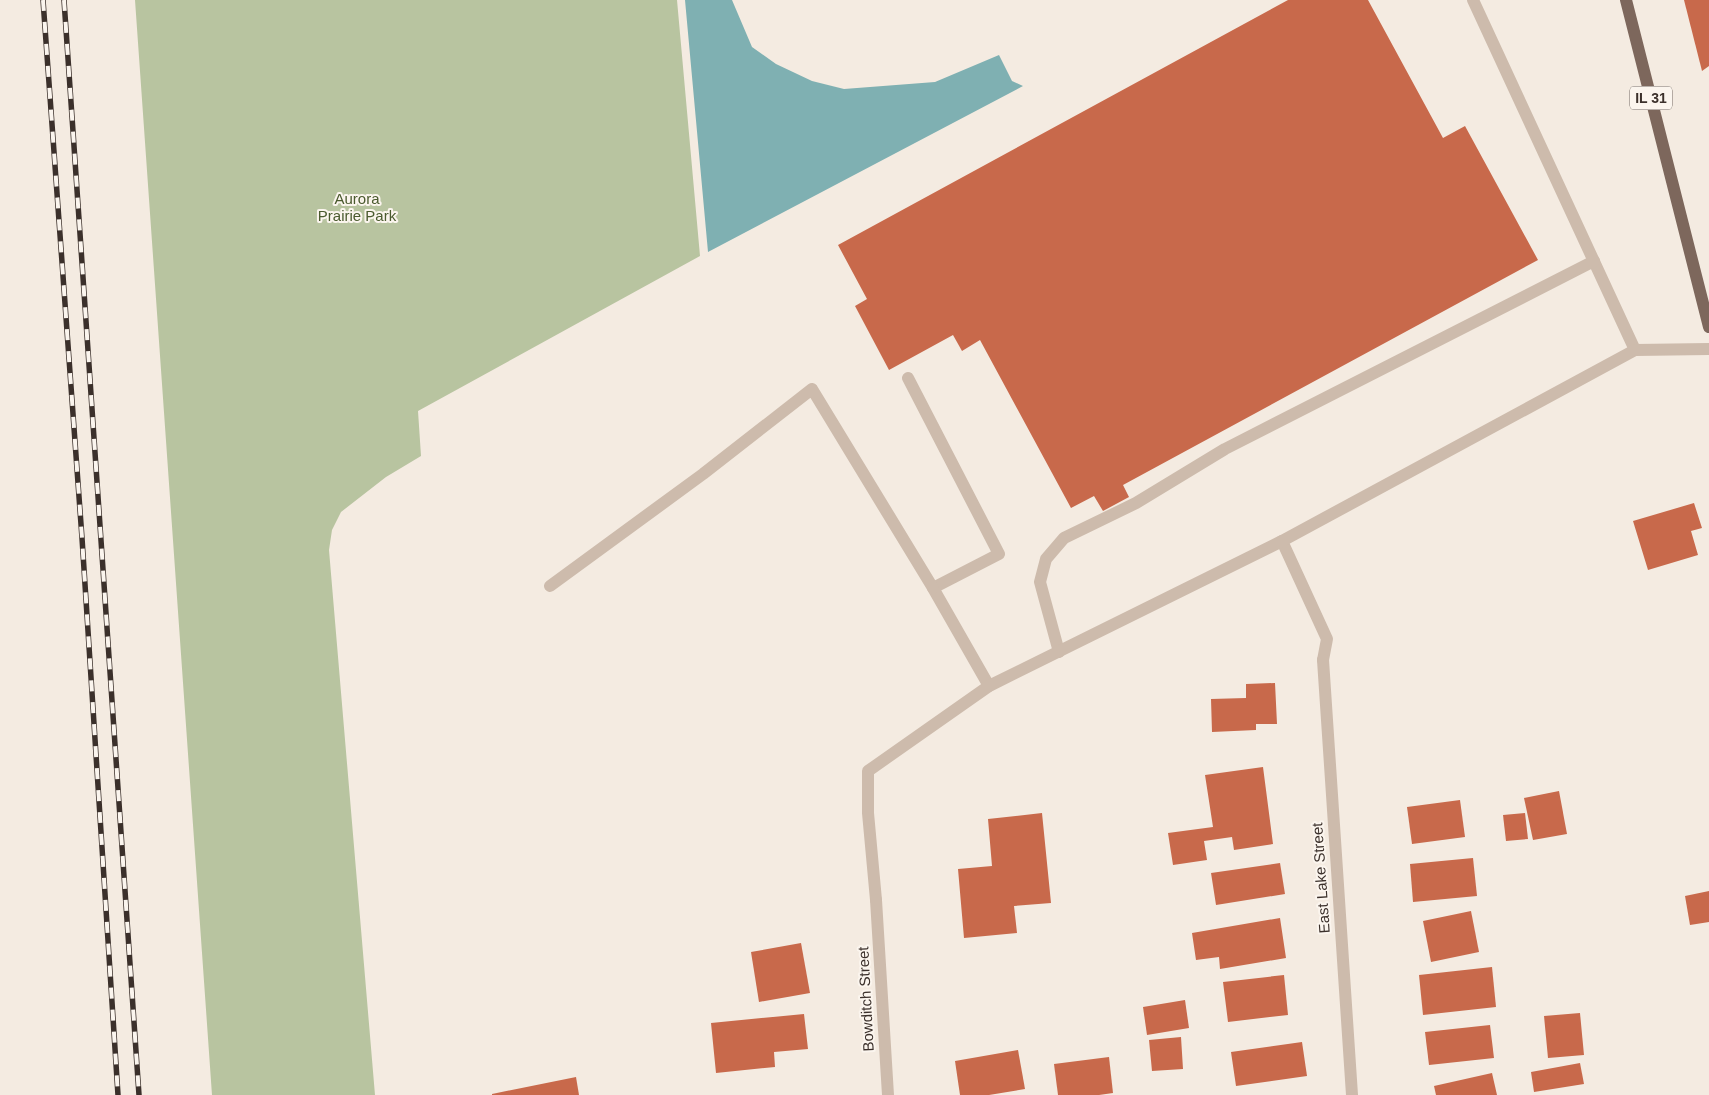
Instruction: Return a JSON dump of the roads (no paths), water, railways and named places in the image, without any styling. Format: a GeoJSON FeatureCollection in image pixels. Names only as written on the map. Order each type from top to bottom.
{"type":"FeatureCollection","features":[{"type":"Feature","properties":{"kind":"main road","name":"IL 31"},"geometry":{"type":"LineString","coordinates":[[1626,0],[1709,327]]}},
{"type":"Feature","properties":{"kind":"street"},"geometry":{"type":"LineString","coordinates":[[1473,0],[1635,350]]}},
{"type":"Feature","properties":{"kind":"street"},"geometry":{"type":"LineString","coordinates":[[1059,652],[1040,582],[1046,559],[1064,538],[1136,503],[1225,449],[1594,261]]}},
{"type":"Feature","properties":{"kind":"street"},"geometry":{"type":"LineString","coordinates":[[550,586],[703,474],[812,389],[933,588],[989,686],[1282,541],[1635,350],[1709,349]]}},
{"type":"Feature","properties":{"kind":"street"},"geometry":{"type":"LineString","coordinates":[[908,378],[999,554],[933,588]]}},
{"type":"Feature","properties":{"kind":"street","name":"East Lake Street"},"geometry":{"type":"LineString","coordinates":[[1282,541],[1327,639],[1322,660],[1352,1095]]}},
{"type":"Feature","properties":{"kind":"street","name":"Bowditch Street"},"geometry":{"type":"LineString","coordinates":[[888,1095],[876,900],[868,812],[868,772],[989,686]]}},
{"type":"Feature","properties":{"kind":"water"},"geometry":{"type":"Polygon","coordinates":[[[685,0],[732,0],[752,47],[776,64],[812,81],[844,89],[935,82],[999,55],[1012,81],[1023,86],[708,252],[685,0]]]}},
{"type":"Feature","properties":{"kind":"railway"},"geometry":{"type":"LineString","coordinates":[[43,0],[82,538],[118,1095]]}},
{"type":"Feature","properties":{"kind":"railway"},"geometry":{"type":"LineString","coordinates":[[64,0],[139,1095]]}},
{"type":"Feature","properties":{"kind":"park label","name":"Aurora Prairie Park"},"geometry":{"type":"Point","coordinates":[357,208]}}]}
